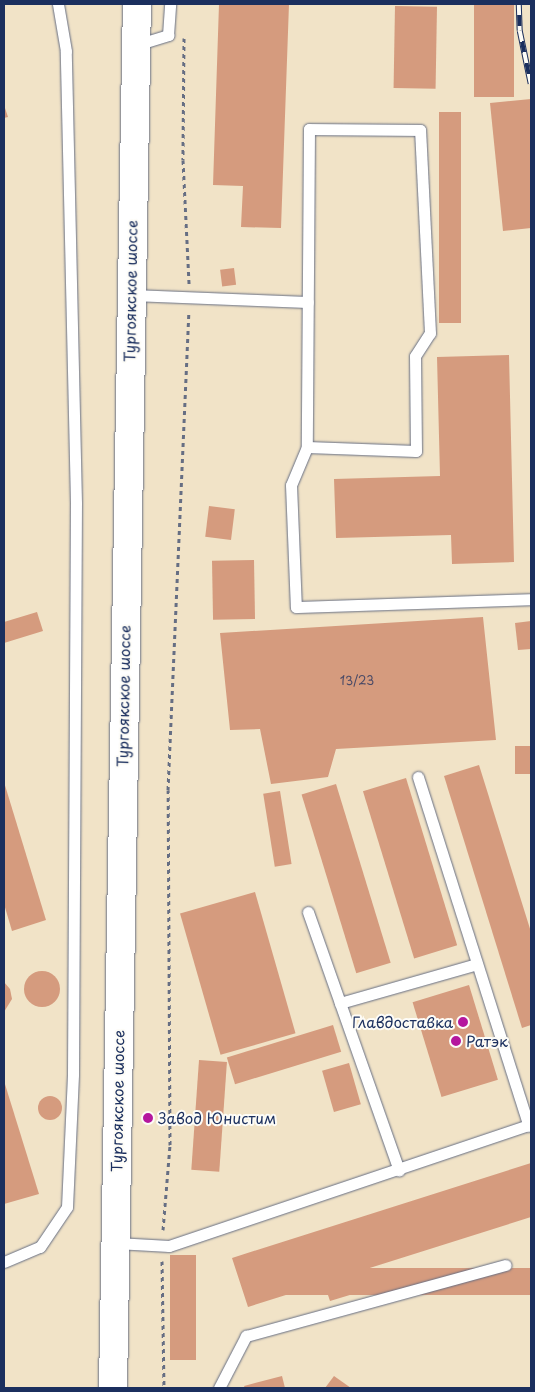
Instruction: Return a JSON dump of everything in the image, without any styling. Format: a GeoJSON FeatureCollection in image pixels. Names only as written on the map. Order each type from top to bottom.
{"type":"FeatureCollection","features":[{"type":"Feature","properties":{"kind":"main road","name":"Тургоякское шоссе"},"geometry":{"type":"LineString","coordinates":[[113,1388],[130,295],[137,4]]}},
{"type":"Feature","properties":{"kind":"lane"},"geometry":{"type":"LineString","coordinates":[[4,1262],[40,1246],[67,1207],[73,1083],[76,503],[66,51],[58,4]]}},
{"type":"Feature","properties":{"kind":"lane"},"geometry":{"type":"LineString","coordinates":[[136,45],[168,35],[170,4]]}},
{"type":"Feature","properties":{"kind":"lane"},"geometry":{"type":"LineString","coordinates":[[307,447],[416,451],[415,356],[430,333],[420,130],[308,130],[307,447],[291,486],[296,607],[531,599]]}},
{"type":"Feature","properties":{"kind":"lane"},"geometry":{"type":"LineString","coordinates":[[130,295],[308,302]]}},
{"type":"Feature","properties":{"kind":"lane"},"geometry":{"type":"LineString","coordinates":[[115,1243],[162,1246],[399,1170],[530,1125],[418,777]]}},
{"type":"Feature","properties":{"kind":"lane"},"geometry":{"type":"LineString","coordinates":[[308,912],[399,1170]]}},
{"type":"Feature","properties":{"kind":"lane"},"geometry":{"type":"LineString","coordinates":[[340,1003],[477,964]]}},
{"type":"Feature","properties":{"kind":"lane"},"geometry":{"type":"LineString","coordinates":[[219,1388],[246,1336],[506,1265]]}},
{"type":"Feature","properties":{"kind":"path"},"geometry":{"type":"LineString","coordinates":[[164,1388],[162,1246],[170,1145],[168,790],[190,298],[183,160],[184,33]]}},
{"type":"Feature","properties":{"kind":"building"},"geometry":{"type":"Polygon","coordinates":[[[219,4],[289,4],[281,228],[241,227],[243,186],[213,185],[219,4]]]}},
{"type":"Feature","properties":{"kind":"building"},"geometry":{"type":"Polygon","coordinates":[[[474,4],[514,4],[514,97],[474,97],[474,4]]]}},
{"type":"Feature","properties":{"kind":"building"},"geometry":{"type":"Polygon","coordinates":[[[395,6],[437,7],[436,89],[394,88],[395,6]]]}},
{"type":"Feature","properties":{"kind":"building"},"geometry":{"type":"Polygon","coordinates":[[[531,99],[531,228],[503,231],[490,103],[531,99]]]}},
{"type":"Feature","properties":{"kind":"building"},"geometry":{"type":"Polygon","coordinates":[[[4,105],[8,117],[4,118],[4,105]]]}},
{"type":"Feature","properties":{"kind":"building"},"geometry":{"type":"Polygon","coordinates":[[[439,112],[461,112],[461,323],[439,323],[439,112]]]}},
{"type":"Feature","properties":{"kind":"building"},"geometry":{"type":"Polygon","coordinates":[[[234,268],[236,285],[222,287],[220,270],[234,268]]]}},
{"type":"Feature","properties":{"kind":"building"},"geometry":{"type":"Polygon","coordinates":[[[509,355],[514,562],[452,564],[451,535],[336,538],[334,479],[440,476],[437,357],[509,355]]]}},
{"type":"Feature","properties":{"kind":"building"},"geometry":{"type":"Polygon","coordinates":[[[209,506],[235,509],[231,540],[205,537],[209,506]]]}},
{"type":"Feature","properties":{"kind":"building"},"geometry":{"type":"Polygon","coordinates":[[[254,560],[255,619],[213,620],[212,561],[254,560]]]}},
{"type":"Feature","properties":{"kind":"building"},"geometry":{"type":"Polygon","coordinates":[[[37,612],[43,631],[4,643],[4,622],[37,612]]]}},
{"type":"Feature","properties":{"kind":"building"},"geometry":{"type":"Polygon","coordinates":[[[483,617],[496,740],[336,749],[328,777],[271,784],[260,729],[230,730],[220,633],[483,617]]]}},
{"type":"Feature","properties":{"kind":"building"},"geometry":{"type":"Polygon","coordinates":[[[531,621],[531,649],[518,650],[515,623],[531,621]]]}},
{"type":"Feature","properties":{"kind":"building"},"geometry":{"type":"Polygon","coordinates":[[[515,746],[531,746],[531,774],[515,774],[515,746]]]}},
{"type":"Feature","properties":{"kind":"building"},"geometry":{"type":"Polygon","coordinates":[[[479,765],[531,932],[531,1025],[522,1028],[444,776],[479,765]]]}},
{"type":"Feature","properties":{"kind":"building"},"geometry":{"type":"Polygon","coordinates":[[[406,778],[457,945],[414,959],[363,791],[406,778]]]}},
{"type":"Feature","properties":{"kind":"building"},"geometry":{"type":"Polygon","coordinates":[[[4,782],[46,920],[12,931],[4,904],[4,782]]]}},
{"type":"Feature","properties":{"kind":"building"},"geometry":{"type":"Polygon","coordinates":[[[336,784],[391,963],[356,973],[302,795],[336,784]]]}},
{"type":"Feature","properties":{"kind":"building"},"geometry":{"type":"Polygon","coordinates":[[[280,791],[292,864],[275,867],[263,794],[280,791]]]}},
{"type":"Feature","properties":{"kind":"building"},"geometry":{"type":"Polygon","coordinates":[[[255,892],[296,1033],[221,1055],[180,913],[255,892]]]}},
{"type":"Feature","properties":{"kind":"building"},"geometry":{"type":"Polygon","coordinates":[[[42,971],[49,972],[55,976],[59,982],[59,996],[55,1002],[49,1006],[42,1007],[35,1006],[29,1002],[25,996],[24,989],[25,982],[29,976],[35,972],[42,971]]]}},
{"type":"Feature","properties":{"kind":"building"},"geometry":{"type":"Polygon","coordinates":[[[4,982],[10,989],[12,999],[4,1012],[4,982]]]}},
{"type":"Feature","properties":{"kind":"building","name":"Ратэк"},"geometry":{"type":"Polygon","coordinates":[[[469,985],[498,1080],[442,1097],[413,1002],[469,985]]]}},
{"type":"Feature","properties":{"kind":"building"},"geometry":{"type":"Polygon","coordinates":[[[333,1025],[341,1052],[235,1084],[227,1057],[333,1025]]]}},
{"type":"Feature","properties":{"kind":"building"},"geometry":{"type":"Polygon","coordinates":[[[199,1060],[227,1062],[219,1172],[191,1170],[199,1060]]]}},
{"type":"Feature","properties":{"kind":"building"},"geometry":{"type":"Polygon","coordinates":[[[349,1063],[361,1104],[334,1112],[322,1071],[349,1063]]]}},
{"type":"Feature","properties":{"kind":"building"},"geometry":{"type":"Polygon","coordinates":[[[4,1081],[39,1194],[4,1204],[4,1081]]]}},
{"type":"Feature","properties":{"kind":"building"},"geometry":{"type":"Polygon","coordinates":[[[50,1096],[55,1097],[61,1103],[61,1113],[55,1119],[50,1120],[45,1119],[39,1113],[38,1108],[39,1103],[45,1097],[50,1096]]]}},
{"type":"Feature","properties":{"kind":"building"},"geometry":{"type":"Polygon","coordinates":[[[531,1163],[531,1217],[357,1272],[363,1291],[330,1301],[324,1283],[248,1307],[232,1258],[531,1163]]]}},
{"type":"Feature","properties":{"kind":"building"},"geometry":{"type":"Polygon","coordinates":[[[170,1255],[196,1255],[196,1360],[170,1360],[170,1255]]]}},
{"type":"Feature","properties":{"kind":"building"},"geometry":{"type":"Polygon","coordinates":[[[245,1268],[531,1268],[531,1295],[245,1295],[245,1268]]]}},
{"type":"Feature","properties":{"kind":"building"},"geometry":{"type":"Polygon","coordinates":[[[282,1376],[285,1388],[245,1388],[244,1386],[282,1376]]]}},
{"type":"Feature","properties":{"kind":"building"},"geometry":{"type":"Polygon","coordinates":[[[334,1376],[351,1388],[325,1388],[334,1376]]]}},
{"type":"Feature","properties":{"kind":"railway"},"geometry":{"type":"LineString","coordinates":[[519,4],[520,31],[531,84]]}},
{"type":"Feature","properties":{"kind":"place","name":"Главдоставка"},"geometry":{"type":"Point","coordinates":[463,1022]}},
{"type":"Feature","properties":{"kind":"place","name":"Ратэк"},"geometry":{"type":"Point","coordinates":[456,1041]}},
{"type":"Feature","properties":{"kind":"place","name":"Завод Юнистим"},"geometry":{"type":"Point","coordinates":[148,1118]}}]}
